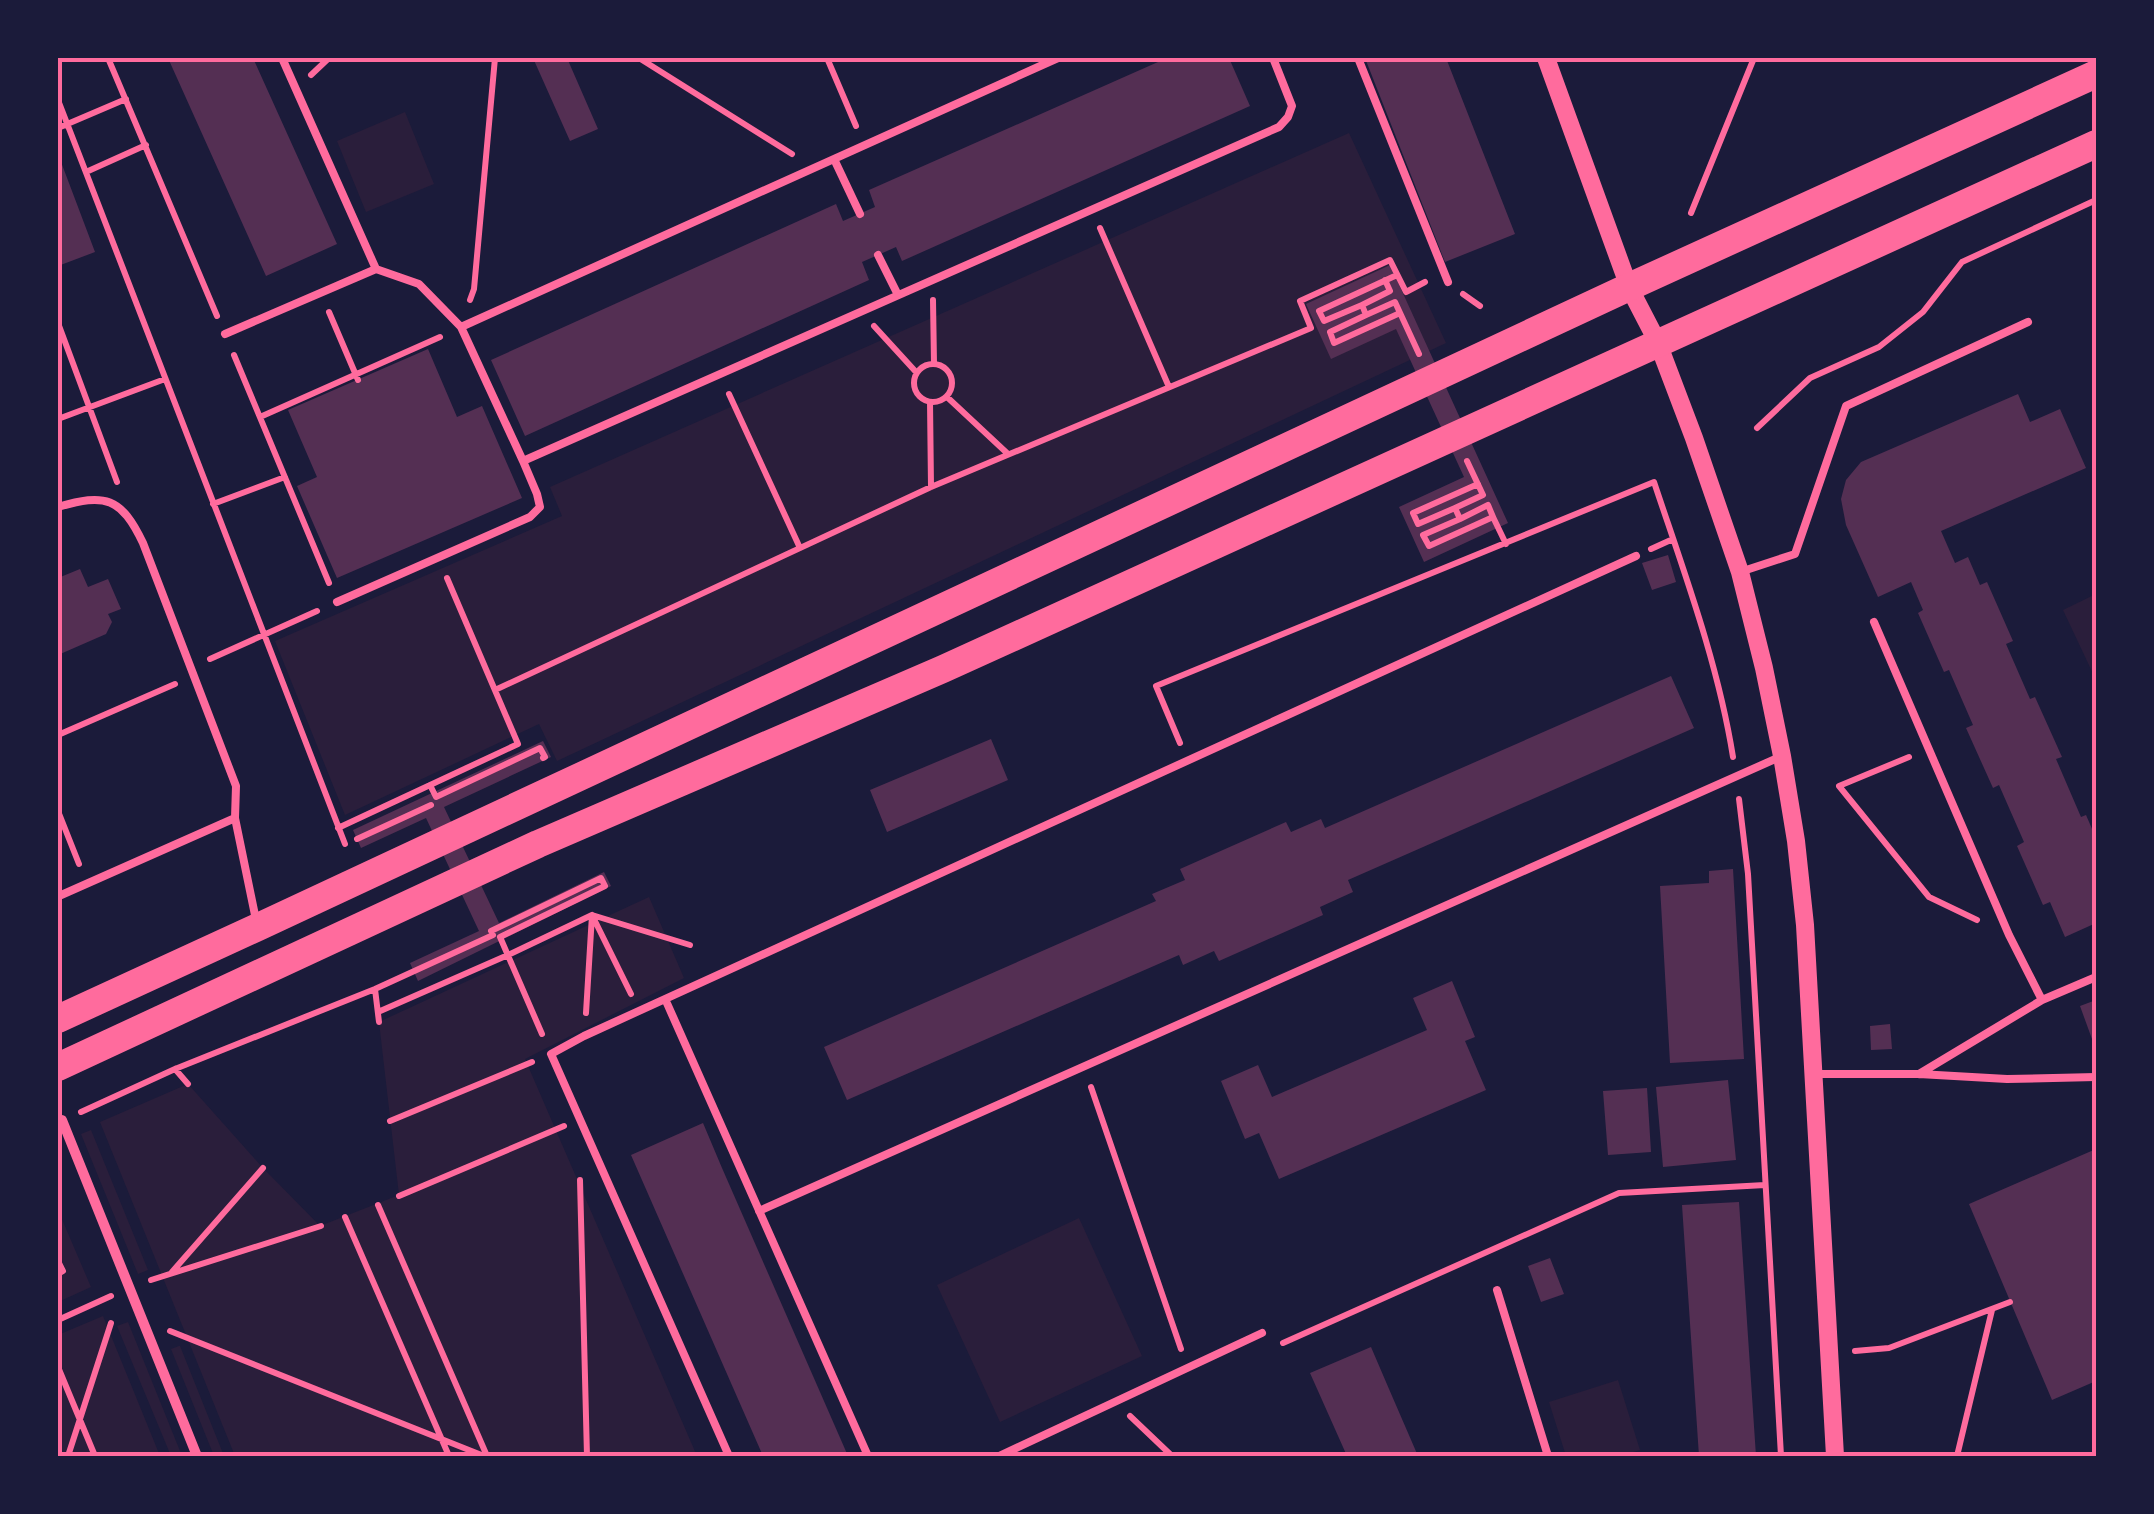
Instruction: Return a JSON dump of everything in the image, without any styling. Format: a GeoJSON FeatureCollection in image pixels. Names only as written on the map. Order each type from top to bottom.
{"type":"FeatureCollection","features":[{"type":"Feature","properties":{"kind":"highway"},"geometry":{"type":"LineString","coordinates":[[58,1018],[1629,287],[2096,74]]}},
{"type":"Feature","properties":{"kind":"highway"},"geometry":{"type":"LineString","coordinates":[[58,1067],[538,844],[910,684],[2096,144]]}},
{"type":"Feature","properties":{"kind":"street"},"geometry":{"type":"LineString","coordinates":[[1546,58],[1629,287],[1658,343],[1700,454],[1740,572],[1764,668],[1782,756],[1802,892],[1836,1456]]}},
{"type":"Feature","properties":{"kind":"street"},"geometry":{"type":"LineString","coordinates":[[60,1121],[198,1456]]}},
{"type":"Feature","properties":{"kind":"lane"},"geometry":{"type":"LineString","coordinates":[[282,58],[376,270]]}},
{"type":"Feature","properties":{"kind":"lane"},"geometry":{"type":"LineString","coordinates":[[462,327],[1058,58]]}},
{"type":"Feature","properties":{"kind":"lane"},"geometry":{"type":"LineString","coordinates":[[523,460],[1278,127],[1292,106],[1273,58]]}},
{"type":"Feature","properties":{"kind":"lane"},"geometry":{"type":"LineString","coordinates":[[1358,58],[1448,282]]}},
{"type":"Feature","properties":{"kind":"lane"},"geometry":{"type":"LineString","coordinates":[[834,159],[860,214]]}},
{"type":"Feature","properties":{"kind":"lane"},"geometry":{"type":"LineString","coordinates":[[878,255],[898,295]]}},
{"type":"Feature","properties":{"kind":"lane"},"geometry":{"type":"LineString","coordinates":[[225,334],[376,270],[420,284],[462,327],[523,460],[540,508],[530,517],[338,602]]}},
{"type":"Feature","properties":{"kind":"lane"},"geometry":{"type":"LineString","coordinates":[[1740,572],[1795,554],[1846,406],[2028,322]]}},
{"type":"Feature","properties":{"kind":"lane"},"geometry":{"type":"LineString","coordinates":[[58,507],[86,498],[112,502],[130,516],[143,543],[236,786],[234,818],[258,927]]}},
{"type":"Feature","properties":{"kind":"lane"},"geometry":{"type":"LineString","coordinates":[[729,1456],[551,1054],[1636,556]]}},
{"type":"Feature","properties":{"kind":"lane"},"geometry":{"type":"LineString","coordinates":[[1874,622],[2009,935],[2042,1000]]}},
{"type":"Feature","properties":{"kind":"lane"},"geometry":{"type":"LineString","coordinates":[[759,1211],[1782,756]]}},
{"type":"Feature","properties":{"kind":"lane"},"geometry":{"type":"LineString","coordinates":[[60,896],[234,818]]}},
{"type":"Feature","properties":{"kind":"lane"},"geometry":{"type":"LineString","coordinates":[[1919,1074],[2042,1000],[2096,977]]}},
{"type":"Feature","properties":{"kind":"lane"},"geometry":{"type":"LineString","coordinates":[[666,1001],[868,1456]]}},
{"type":"Feature","properties":{"kind":"lane"},"geometry":{"type":"LineString","coordinates":[[1813,1074],[2096,1077]]}},
{"type":"Feature","properties":{"kind":"lane"},"geometry":{"type":"LineString","coordinates":[[1497,1290],[1548,1456]]}},
{"type":"Feature","properties":{"kind":"lane"},"geometry":{"type":"LineString","coordinates":[[999,1456],[1262,1333]]}},
{"type":"Feature","properties":{"kind":"path"},"geometry":{"type":"LineString","coordinates":[[58,735],[338,602],[108,58]]}},
{"type":"Feature","properties":{"kind":"path"},"geometry":{"type":"LineString","coordinates":[[260,417],[462,327],[474,289],[495,58]]}},
{"type":"Feature","properties":{"kind":"path"},"geometry":{"type":"LineString","coordinates":[[639,58],[814,168]]}},
{"type":"Feature","properties":{"kind":"path"},"geometry":{"type":"LineString","coordinates":[[827,58],[864,145]]}},
{"type":"Feature","properties":{"kind":"path"},"geometry":{"type":"LineString","coordinates":[[1691,213],[1754,58]]}},
{"type":"Feature","properties":{"kind":"path"},"geometry":{"type":"LineString","coordinates":[[58,128],[126,99]]}},
{"type":"Feature","properties":{"kind":"path"},"geometry":{"type":"LineString","coordinates":[[58,100],[344,844]]}},
{"type":"Feature","properties":{"kind":"path"},"geometry":{"type":"LineString","coordinates":[[86,172],[146,145]]}},
{"type":"Feature","properties":{"kind":"path"},"geometry":{"type":"LineString","coordinates":[[1757,428],[1810,378],[1879,347],[1923,312],[1962,262],[2096,200]]}},
{"type":"Feature","properties":{"kind":"path"},"geometry":{"type":"LineString","coordinates":[[1092,210],[1170,387]]}},
{"type":"Feature","properties":{"kind":"path"},"geometry":{"type":"LineString","coordinates":[[495,690],[931,487],[1311,328],[1300,302],[1390,260],[1406,292],[1428,281]]}},
{"type":"Feature","properties":{"kind":"path"},"geometry":{"type":"LineString","coordinates":[[1385,280],[1390,291],[1324,321],[1319,311],[1385,280],[1397,275]]}},
{"type":"Feature","properties":{"kind":"path"},"geometry":{"type":"LineString","coordinates":[[932,280],[934,364]]}},
{"type":"Feature","properties":{"kind":"path"},"geometry":{"type":"LineString","coordinates":[[321,293],[357,377]]}},
{"type":"Feature","properties":{"kind":"path"},"geometry":{"type":"LineString","coordinates":[[1395,302],[1400,313],[1334,343],[1330,332],[1366,316],[1395,302]]}},
{"type":"Feature","properties":{"kind":"path"},"geometry":{"type":"LineString","coordinates":[[1362,304],[1366,316]]}},
{"type":"Feature","properties":{"kind":"path"},"geometry":{"type":"LineString","coordinates":[[860,310],[916,372]]}},
{"type":"Feature","properties":{"kind":"path"},"geometry":{"type":"LineString","coordinates":[[58,323],[130,516]]}},
{"type":"Feature","properties":{"kind":"path"},"geometry":{"type":"LineString","coordinates":[[934,364],[950,373],[952,385],[947,397],[930,402],[913,385],[916,372],[934,364]]}},
{"type":"Feature","properties":{"kind":"path"},"geometry":{"type":"LineString","coordinates":[[719,373],[800,548]]}},
{"type":"Feature","properties":{"kind":"path"},"geometry":{"type":"LineString","coordinates":[[58,419],[165,379]]}},
{"type":"Feature","properties":{"kind":"path"},"geometry":{"type":"LineString","coordinates":[[947,397],[1009,454]]}},
{"type":"Feature","properties":{"kind":"path"},"geometry":{"type":"LineString","coordinates":[[930,402],[931,487]]}},
{"type":"Feature","properties":{"kind":"path"},"geometry":{"type":"LineString","coordinates":[[214,504],[285,476]]}},
{"type":"Feature","properties":{"kind":"path"},"geometry":{"type":"LineString","coordinates":[[1188,762],[1156,686],[1654,482],[1715,671],[1736,776],[1748,874],[1782,1456]]}},
{"type":"Feature","properties":{"kind":"path"},"geometry":{"type":"LineString","coordinates":[[1478,484],[1483,495],[1455,508],[1418,524],[1413,513],[1478,484]]}},
{"type":"Feature","properties":{"kind":"path"},"geometry":{"type":"LineString","coordinates":[[1494,516],[1428,546],[1424,535],[1488,506],[1494,516],[1506,544]]}},
{"type":"Feature","properties":{"kind":"path"},"geometry":{"type":"LineString","coordinates":[[1455,508],[1460,519]]}},
{"type":"Feature","properties":{"kind":"path"},"geometry":{"type":"LineString","coordinates":[[338,828],[518,744],[438,558]]}},
{"type":"Feature","properties":{"kind":"path"},"geometry":{"type":"LineString","coordinates":[[430,785],[436,797],[540,748],[545,757],[529,765]]}},
{"type":"Feature","properties":{"kind":"path"},"geometry":{"type":"LineString","coordinates":[[1929,749],[1839,786],[1929,897],[2009,935]]}},
{"type":"Feature","properties":{"kind":"path"},"geometry":{"type":"LineString","coordinates":[[356,839],[431,805]]}},
{"type":"Feature","properties":{"kind":"path"},"geometry":{"type":"LineString","coordinates":[[58,811],[88,884]]}},
{"type":"Feature","properties":{"kind":"path"},"geometry":{"type":"LineString","coordinates":[[60,1121],[175,1069],[376,990],[601,878],[605,886],[500,936],[551,1054],[390,1120]]}},
{"type":"Feature","properties":{"kind":"path"},"geometry":{"type":"LineString","coordinates":[[378,1012],[592,915],[690,945]]}},
{"type":"Feature","properties":{"kind":"path"},"geometry":{"type":"LineString","coordinates":[[592,915],[640,1013]]}},
{"type":"Feature","properties":{"kind":"path"},"geometry":{"type":"LineString","coordinates":[[376,990],[380,1022]]}},
{"type":"Feature","properties":{"kind":"path"},"geometry":{"type":"LineString","coordinates":[[1084,1066],[1187,1368]]}},
{"type":"Feature","properties":{"kind":"path"},"geometry":{"type":"LineString","coordinates":[[175,1069],[188,1084]]}},
{"type":"Feature","properties":{"kind":"path"},"geometry":{"type":"LineString","coordinates":[[399,1196],[579,1120]]}},
{"type":"Feature","properties":{"kind":"path"},"geometry":{"type":"LineString","coordinates":[[171,1273],[263,1168]]}},
{"type":"Feature","properties":{"kind":"path"},"geometry":{"type":"LineString","coordinates":[[580,1179],[587,1456]]}},
{"type":"Feature","properties":{"kind":"path"},"geometry":{"type":"LineString","coordinates":[[1282,1344],[1619,1193],[1764,1185]]}},
{"type":"Feature","properties":{"kind":"path"},"geometry":{"type":"LineString","coordinates":[[378,1205],[485,1456]]}},
{"type":"Feature","properties":{"kind":"path"},"geometry":{"type":"LineString","coordinates":[[344,1217],[449,1456]]}},
{"type":"Feature","properties":{"kind":"path"},"geometry":{"type":"LineString","coordinates":[[129,1289],[321,1226]]}},
{"type":"Feature","properties":{"kind":"path"},"geometry":{"type":"LineString","coordinates":[[58,1261],[62,1272],[58,1274]]}},
{"type":"Feature","properties":{"kind":"path"},"geometry":{"type":"LineString","coordinates":[[58,1320],[102,1300]]}},
{"type":"Feature","properties":{"kind":"path"},"geometry":{"type":"LineString","coordinates":[[1829,1354],[1889,1348],[2010,1302]]}},
{"type":"Feature","properties":{"kind":"path"},"geometry":{"type":"LineString","coordinates":[[1957,1456],[1993,1308]]}},
{"type":"Feature","properties":{"kind":"path"},"geometry":{"type":"LineString","coordinates":[[141,1318],[485,1456]]}},
{"type":"Feature","properties":{"kind":"path"},"geometry":{"type":"LineString","coordinates":[[68,1456],[111,1324]]}},
{"type":"Feature","properties":{"kind":"path"},"geometry":{"type":"LineString","coordinates":[[58,1368],[96,1456]]}},
{"type":"Feature","properties":{"kind":"path"},"geometry":{"type":"LineString","coordinates":[[1144,1406],[1127,1413],[1172,1456]]}},
{"type":"Feature","properties":{"kind":"shaded area"},"geometry":{"type":"Polygon","coordinates":[[[405,112],[434,184],[366,212],[337,141],[405,112]]]}},
{"type":"Feature","properties":{"kind":"shaded area"},"geometry":{"type":"Polygon","coordinates":[[[1349,133],[1446,343],[557,761],[539,724],[345,815],[275,641],[562,516],[550,487],[1349,133]]]}},
{"type":"Feature","properties":{"kind":"shaded area"},"geometry":{"type":"Polygon","coordinates":[[[2096,594],[2096,680],[2063,610],[2096,594]]]}},
{"type":"Feature","properties":{"kind":"shaded area"},"geometry":{"type":"Polygon","coordinates":[[[649,897],[684,978],[525,1059],[697,1456],[235,1456],[100,1122],[188,1084],[320,1226],[399,1195],[379,1022],[649,897]]]}},
{"type":"Feature","properties":{"kind":"shaded area"},"geometry":{"type":"Polygon","coordinates":[[[91,1130],[148,1270],[138,1274],[81,1134],[91,1130]]]}},
{"type":"Feature","properties":{"kind":"shaded area"},"geometry":{"type":"Polygon","coordinates":[[[58,1210],[91,1287],[58,1302],[58,1210]]]}},
{"type":"Feature","properties":{"kind":"shaded area"},"geometry":{"type":"Polygon","coordinates":[[[1079,1218],[1142,1356],[1000,1422],[937,1285],[1079,1218]]]}},
{"type":"Feature","properties":{"kind":"shaded area"},"geometry":{"type":"Polygon","coordinates":[[[103,1316],[160,1456],[58,1456],[58,1335],[103,1316]]]}},
{"type":"Feature","properties":{"kind":"shaded area"},"geometry":{"type":"Polygon","coordinates":[[[128,1322],[182,1456],[171,1456],[117,1326],[128,1322]]]}},
{"type":"Feature","properties":{"kind":"shaded area"},"geometry":{"type":"Polygon","coordinates":[[[180,1346],[224,1456],[214,1456],[171,1349],[180,1346]]]}},
{"type":"Feature","properties":{"kind":"shaded area"},"geometry":{"type":"Polygon","coordinates":[[[1618,1380],[1640,1450],[1620,1456],[1566,1456],[1549,1402],[1618,1380]]]}},
{"type":"Feature","properties":{"kind":"building"},"geometry":{"type":"Polygon","coordinates":[[[168,58],[253,58],[337,244],[266,276],[168,58]]]}},
{"type":"Feature","properties":{"kind":"building"},"geometry":{"type":"Polygon","coordinates":[[[533,58],[567,58],[598,129],[570,141],[533,58]]]}},
{"type":"Feature","properties":{"kind":"building"},"geometry":{"type":"Polygon","coordinates":[[[1167,58],[1229,58],[1250,106],[902,261],[896,247],[862,262],[869,280],[525,436],[491,360],[836,204],[843,221],[875,207],[869,190],[1167,58]]]}},
{"type":"Feature","properties":{"kind":"building"},"geometry":{"type":"Polygon","coordinates":[[[1365,58],[1446,58],[1515,234],[1445,262],[1365,58]]]}},
{"type":"Feature","properties":{"kind":"building"},"geometry":{"type":"Polygon","coordinates":[[[58,154],[95,252],[58,266],[58,154]]]}},
{"type":"Feature","properties":{"kind":"building"},"geometry":{"type":"Polygon","coordinates":[[[1390,265],[1508,523],[1424,562],[1399,507],[1464,477],[1396,329],[1331,359],[1306,304],[1390,265]]]}},
{"type":"Feature","properties":{"kind":"building"},"geometry":{"type":"Polygon","coordinates":[[[428,349],[457,417],[482,406],[522,498],[337,578],[297,486],[317,477],[288,410],[428,349]]]}},
{"type":"Feature","properties":{"kind":"building"},"geometry":{"type":"Polygon","coordinates":[[[2018,394],[2030,422],[2060,409],[2086,468],[1941,531],[1955,563],[1968,557],[1980,585],[1987,582],[2013,641],[2006,644],[2062,757],[2056,759],[2081,817],[2086,815],[2096,838],[2096,923],[2065,937],[2050,902],[2043,905],[2017,846],[2024,842],[1999,785],[1993,788],[1966,728],[1973,725],[1918,613],[1923,610],[1911,582],[1878,597],[1846,525],[1841,499],[1846,480],[1861,462],[2018,394]]]}},
{"type":"Feature","properties":{"kind":"building"},"geometry":{"type":"Polygon","coordinates":[[[1668,555],[1676,582],[1652,590],[1642,563],[1668,555]]]}},
{"type":"Feature","properties":{"kind":"building"},"geometry":{"type":"Polygon","coordinates":[[[80,569],[88,587],[108,579],[121,609],[108,614],[112,622],[106,634],[58,655],[58,578],[80,569]]]}},
{"type":"Feature","properties":{"kind":"building"},"geometry":{"type":"Polygon","coordinates":[[[1671,676],[1694,728],[1348,880],[1353,892],[1320,907],[1323,915],[1219,961],[1214,951],[1183,965],[1179,955],[847,1100],[824,1047],[1156,901],[1152,894],[1185,880],[1180,869],[1286,822],[1291,832],[1321,819],[1325,828],[1671,676]]]}},
{"type":"Feature","properties":{"kind":"building"},"geometry":{"type":"Polygon","coordinates":[[[991,739],[1008,780],[887,832],[870,790],[991,739]]]}},
{"type":"Feature","properties":{"kind":"building"},"geometry":{"type":"Polygon","coordinates":[[[543,741],[551,757],[444,807],[499,923],[604,872],[611,886],[418,981],[410,963],[479,931],[426,818],[361,848],[353,830],[543,741]]]}},
{"type":"Feature","properties":{"kind":"building"},"geometry":{"type":"Polygon","coordinates":[[[1733,869],[1744,1059],[1670,1063],[1660,886],[1709,883],[1709,871],[1733,869]]]}},
{"type":"Feature","properties":{"kind":"building"},"geometry":{"type":"Polygon","coordinates":[[[1452,981],[1475,1037],[1465,1041],[1486,1090],[1279,1179],[1259,1133],[1245,1139],[1221,1081],[1258,1065],[1272,1097],[1427,1030],[1413,998],[1452,981]]]}},
{"type":"Feature","properties":{"kind":"building"},"geometry":{"type":"Polygon","coordinates":[[[2096,1000],[2096,1050],[2080,1006],[2096,1000]]]}},
{"type":"Feature","properties":{"kind":"building"},"geometry":{"type":"Polygon","coordinates":[[[1890,1024],[1892,1049],[1871,1050],[1870,1026],[1890,1024]]]}},
{"type":"Feature","properties":{"kind":"building"},"geometry":{"type":"Polygon","coordinates":[[[1728,1080],[1736,1160],[1663,1167],[1656,1087],[1728,1080]]]}},
{"type":"Feature","properties":{"kind":"building"},"geometry":{"type":"Polygon","coordinates":[[[1647,1088],[1651,1152],[1608,1155],[1603,1091],[1647,1088]]]}},
{"type":"Feature","properties":{"kind":"building"},"geometry":{"type":"Polygon","coordinates":[[[703,1123],[848,1456],[763,1456],[631,1155],[703,1123]]]}},
{"type":"Feature","properties":{"kind":"building"},"geometry":{"type":"Polygon","coordinates":[[[2096,1149],[2096,1381],[2052,1400],[1969,1204],[2096,1149]]]}},
{"type":"Feature","properties":{"kind":"building"},"geometry":{"type":"Polygon","coordinates":[[[1739,1202],[1756,1456],[1699,1456],[1682,1205],[1739,1202]]]}},
{"type":"Feature","properties":{"kind":"building"},"geometry":{"type":"Polygon","coordinates":[[[1550,1258],[1564,1294],[1541,1302],[1528,1266],[1550,1258]]]}},
{"type":"Feature","properties":{"kind":"building"},"geometry":{"type":"Polygon","coordinates":[[[1371,1347],[1418,1456],[1347,1456],[1310,1373],[1371,1347]]]}}]}
